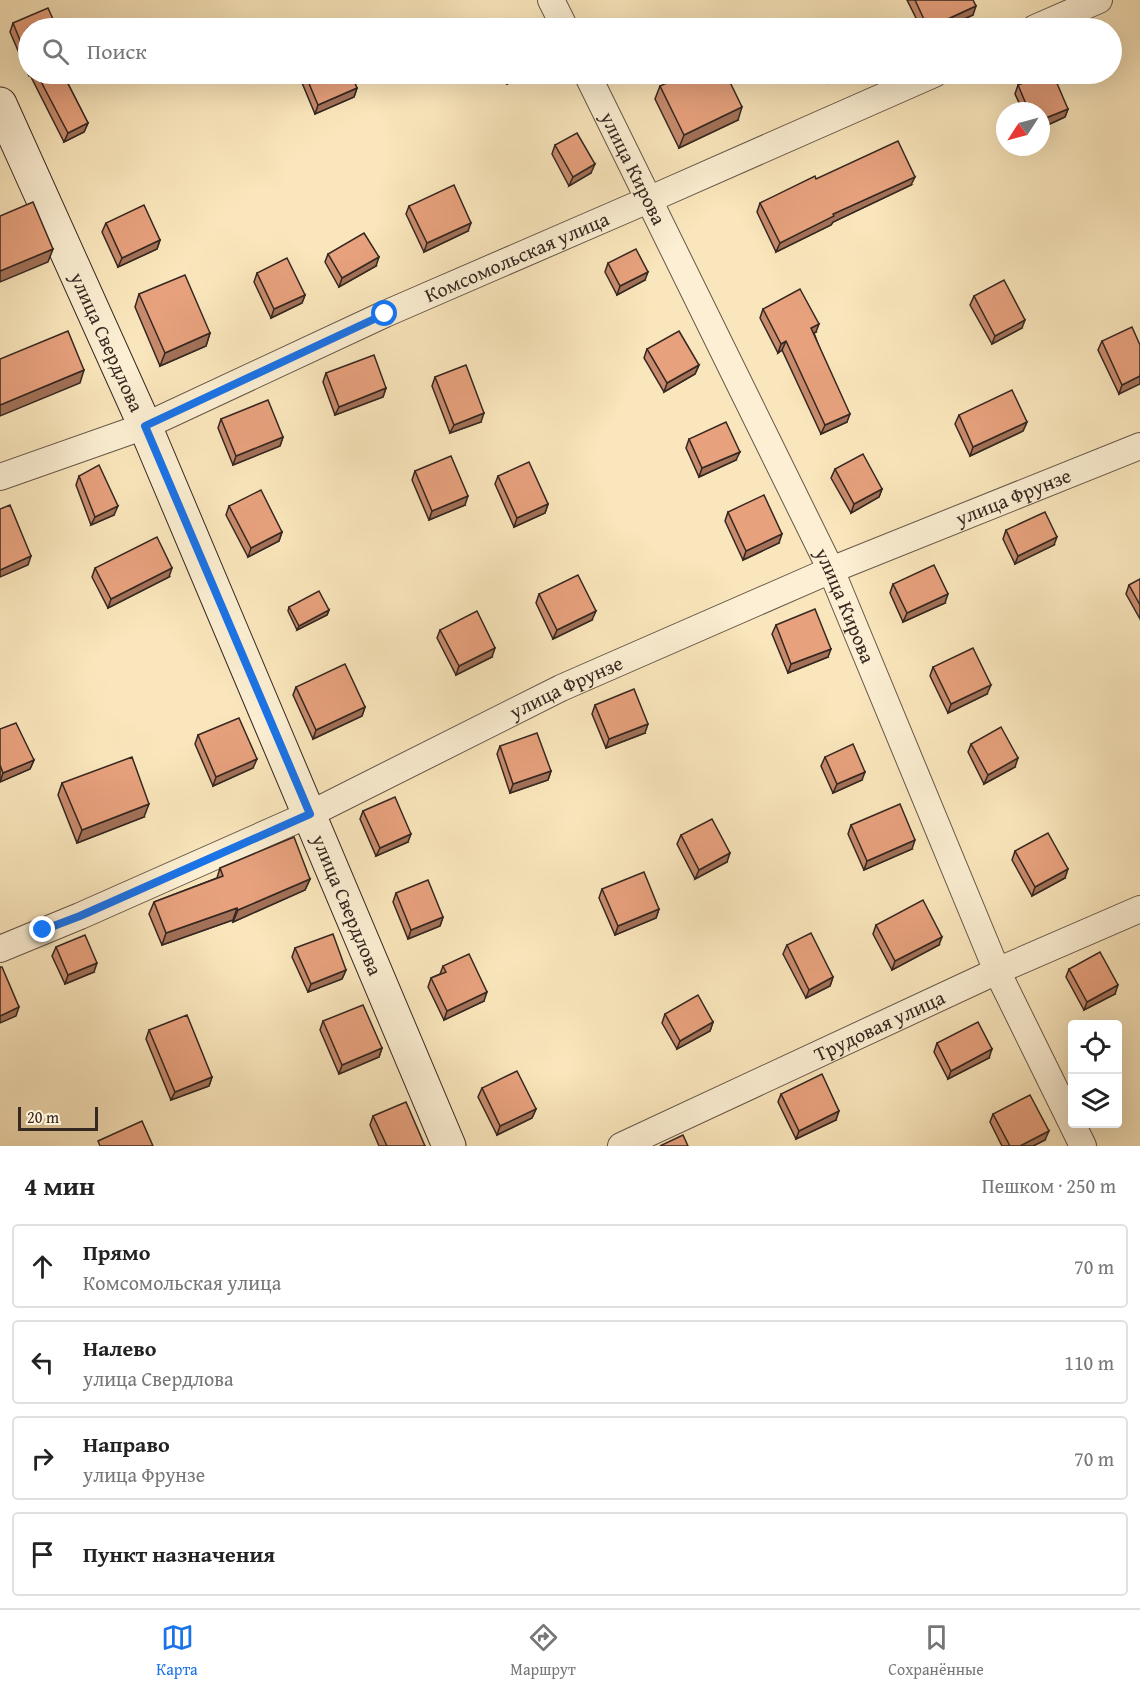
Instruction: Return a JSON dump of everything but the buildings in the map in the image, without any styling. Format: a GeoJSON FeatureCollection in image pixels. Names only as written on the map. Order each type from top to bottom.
{"type":"FeatureCollection","features":[{"type":"Feature","properties":{"kind":"street"},"geometry":{"type":"LineString","coordinates":[[551,0],[560,18]]}},
{"type":"Feature","properties":{"kind":"street"},"geometry":{"type":"LineString","coordinates":[[1058,18],[1099,0]]}},
{"type":"Feature","properties":{"kind":"street","name":"улица Кирова"},"geometry":{"type":"LineString","coordinates":[[591,84],[831,570],[997,971],[1083,1146]]}},
{"type":"Feature","properties":{"kind":"street","name":"Комсомольская улица"},"geometry":{"type":"LineString","coordinates":[[0,477],[145,426],[385,314],[910,84]]}},
{"type":"Feature","properties":{"kind":"street","name":"улица Свердлова"},"geometry":{"type":"LineString","coordinates":[[0,104],[145,426],[449,1146]]}},
{"type":"Feature","properties":{"kind":"street","name":"улица Фрунзе"},"geometry":{"type":"LineString","coordinates":[[0,949],[310,814],[561,688],[831,570],[1140,446]]}},
{"type":"Feature","properties":{"kind":"street","name":"Трудовая улица"},"geometry":{"type":"LineString","coordinates":[[621,1146],[997,971],[1140,909]]}},
{"type":"Feature","properties":{"kind":"route"},"geometry":{"type":"LineString","coordinates":[[43,930],[80,916],[310,814],[145,426],[385,314]]}}]}
